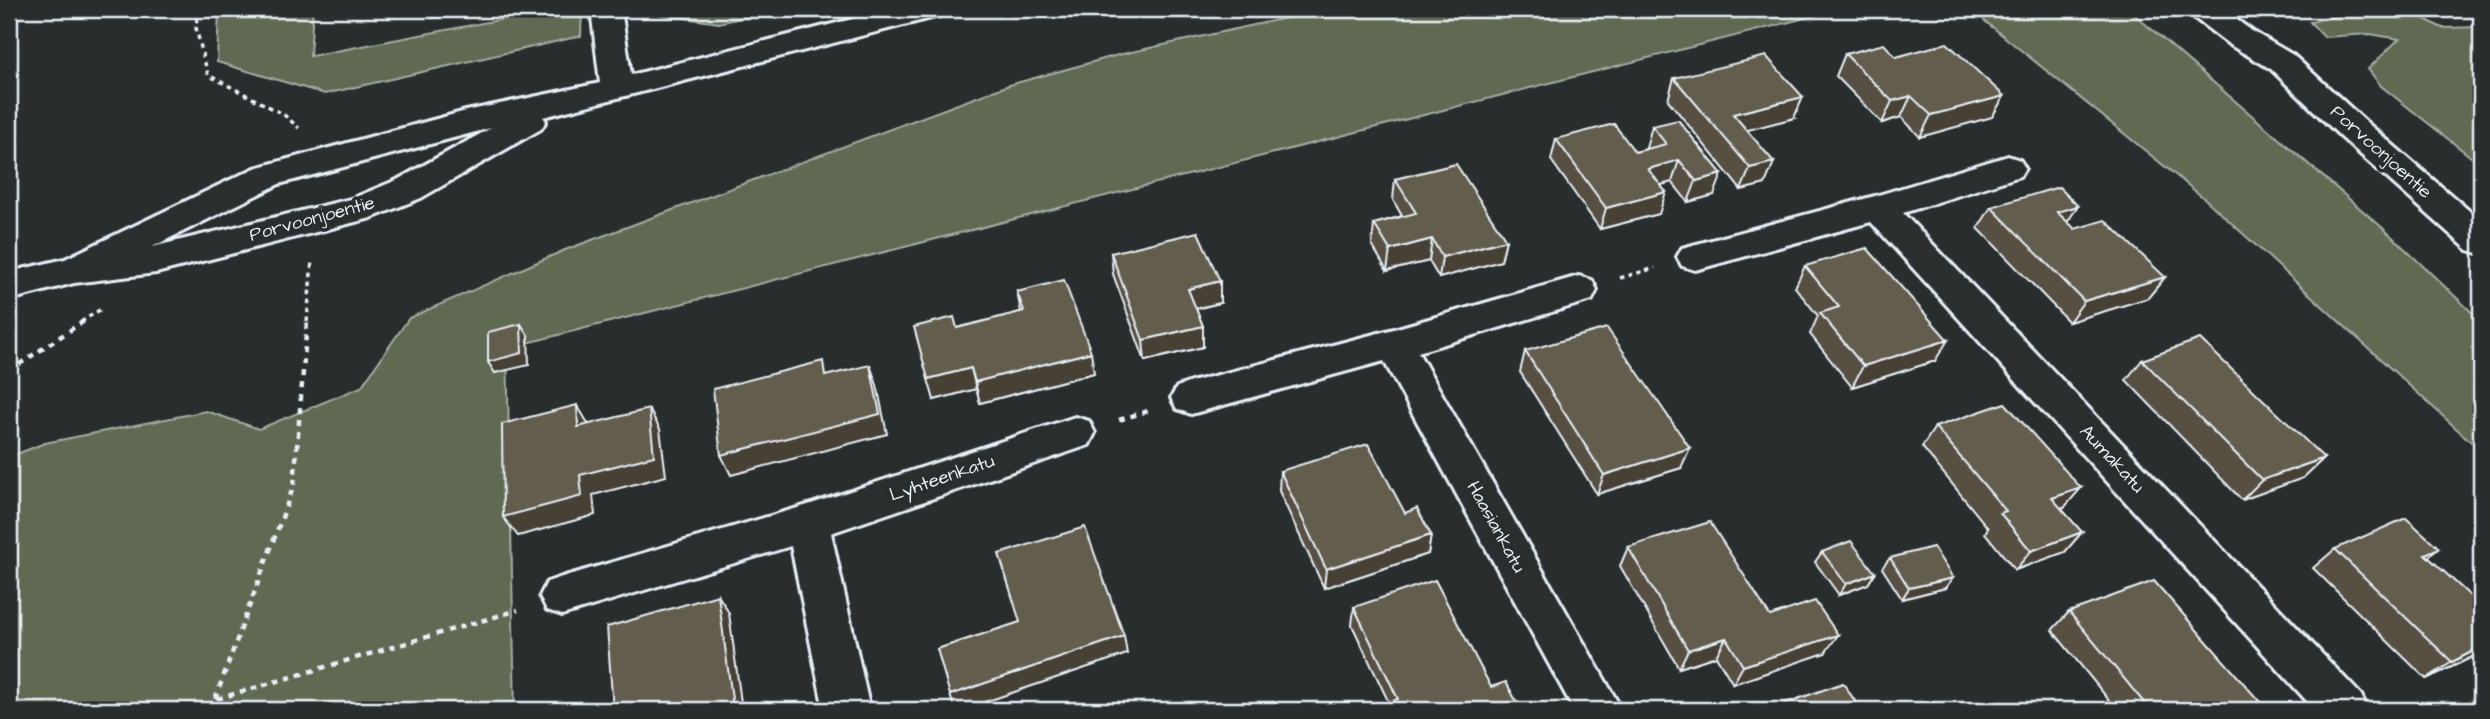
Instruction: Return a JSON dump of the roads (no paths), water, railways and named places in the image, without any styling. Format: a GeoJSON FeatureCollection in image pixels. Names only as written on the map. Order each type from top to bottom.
{"type":"FeatureCollection","features":[{"type":"Feature","properties":{"kind":"street"},"geometry":{"type":"LineString","coordinates":[[606,9],[617,89]]}},
{"type":"Feature","properties":{"kind":"street","name":"Porvoonjoentie"},"geometry":{"type":"LineString","coordinates":[[74,270],[267,176],[316,160],[466,122],[570,101],[928,9]]}},
{"type":"Feature","properties":{"kind":"street","name":"Porvoonjoentie"},"geometry":{"type":"LineString","coordinates":[[2203,9],[2241,38],[2282,62],[2353,129],[2481,241]]}},
{"type":"Feature","properties":{"kind":"street","name":"Porvoonjoentie"},"geometry":{"type":"LineString","coordinates":[[2244,9],[2267,33],[2282,62]]}},
{"type":"Feature","properties":{"kind":"street","name":"Porvoonjoentie"},"geometry":{"type":"LineString","coordinates":[[9,286],[74,270],[156,260],[359,209],[409,189],[515,128],[570,101]]}},
{"type":"Feature","properties":{"kind":"street"},"geometry":{"type":"LineString","coordinates":[[1695,257],[1878,208],[2008,167]]}},
{"type":"Feature","properties":{"kind":"street","name":"Aumakatu"},"geometry":{"type":"LineString","coordinates":[[1878,208],[2346,710]]}},
{"type":"Feature","properties":{"kind":"street"},"geometry":{"type":"LineString","coordinates":[[1191,398],[1394,344],[1579,290]]}},
{"type":"Feature","properties":{"kind":"street","name":"Haasiankatu"},"geometry":{"type":"LineString","coordinates":[[1394,344],[1599,710]]}},
{"type":"Feature","properties":{"kind":"street","name":"Lyhteenkatu"},"geometry":{"type":"LineString","coordinates":[[562,596],[808,523],[1075,433]]}},
{"type":"Feature","properties":{"kind":"street"},"geometry":{"type":"LineString","coordinates":[[808,523],[847,710]]}}]}
